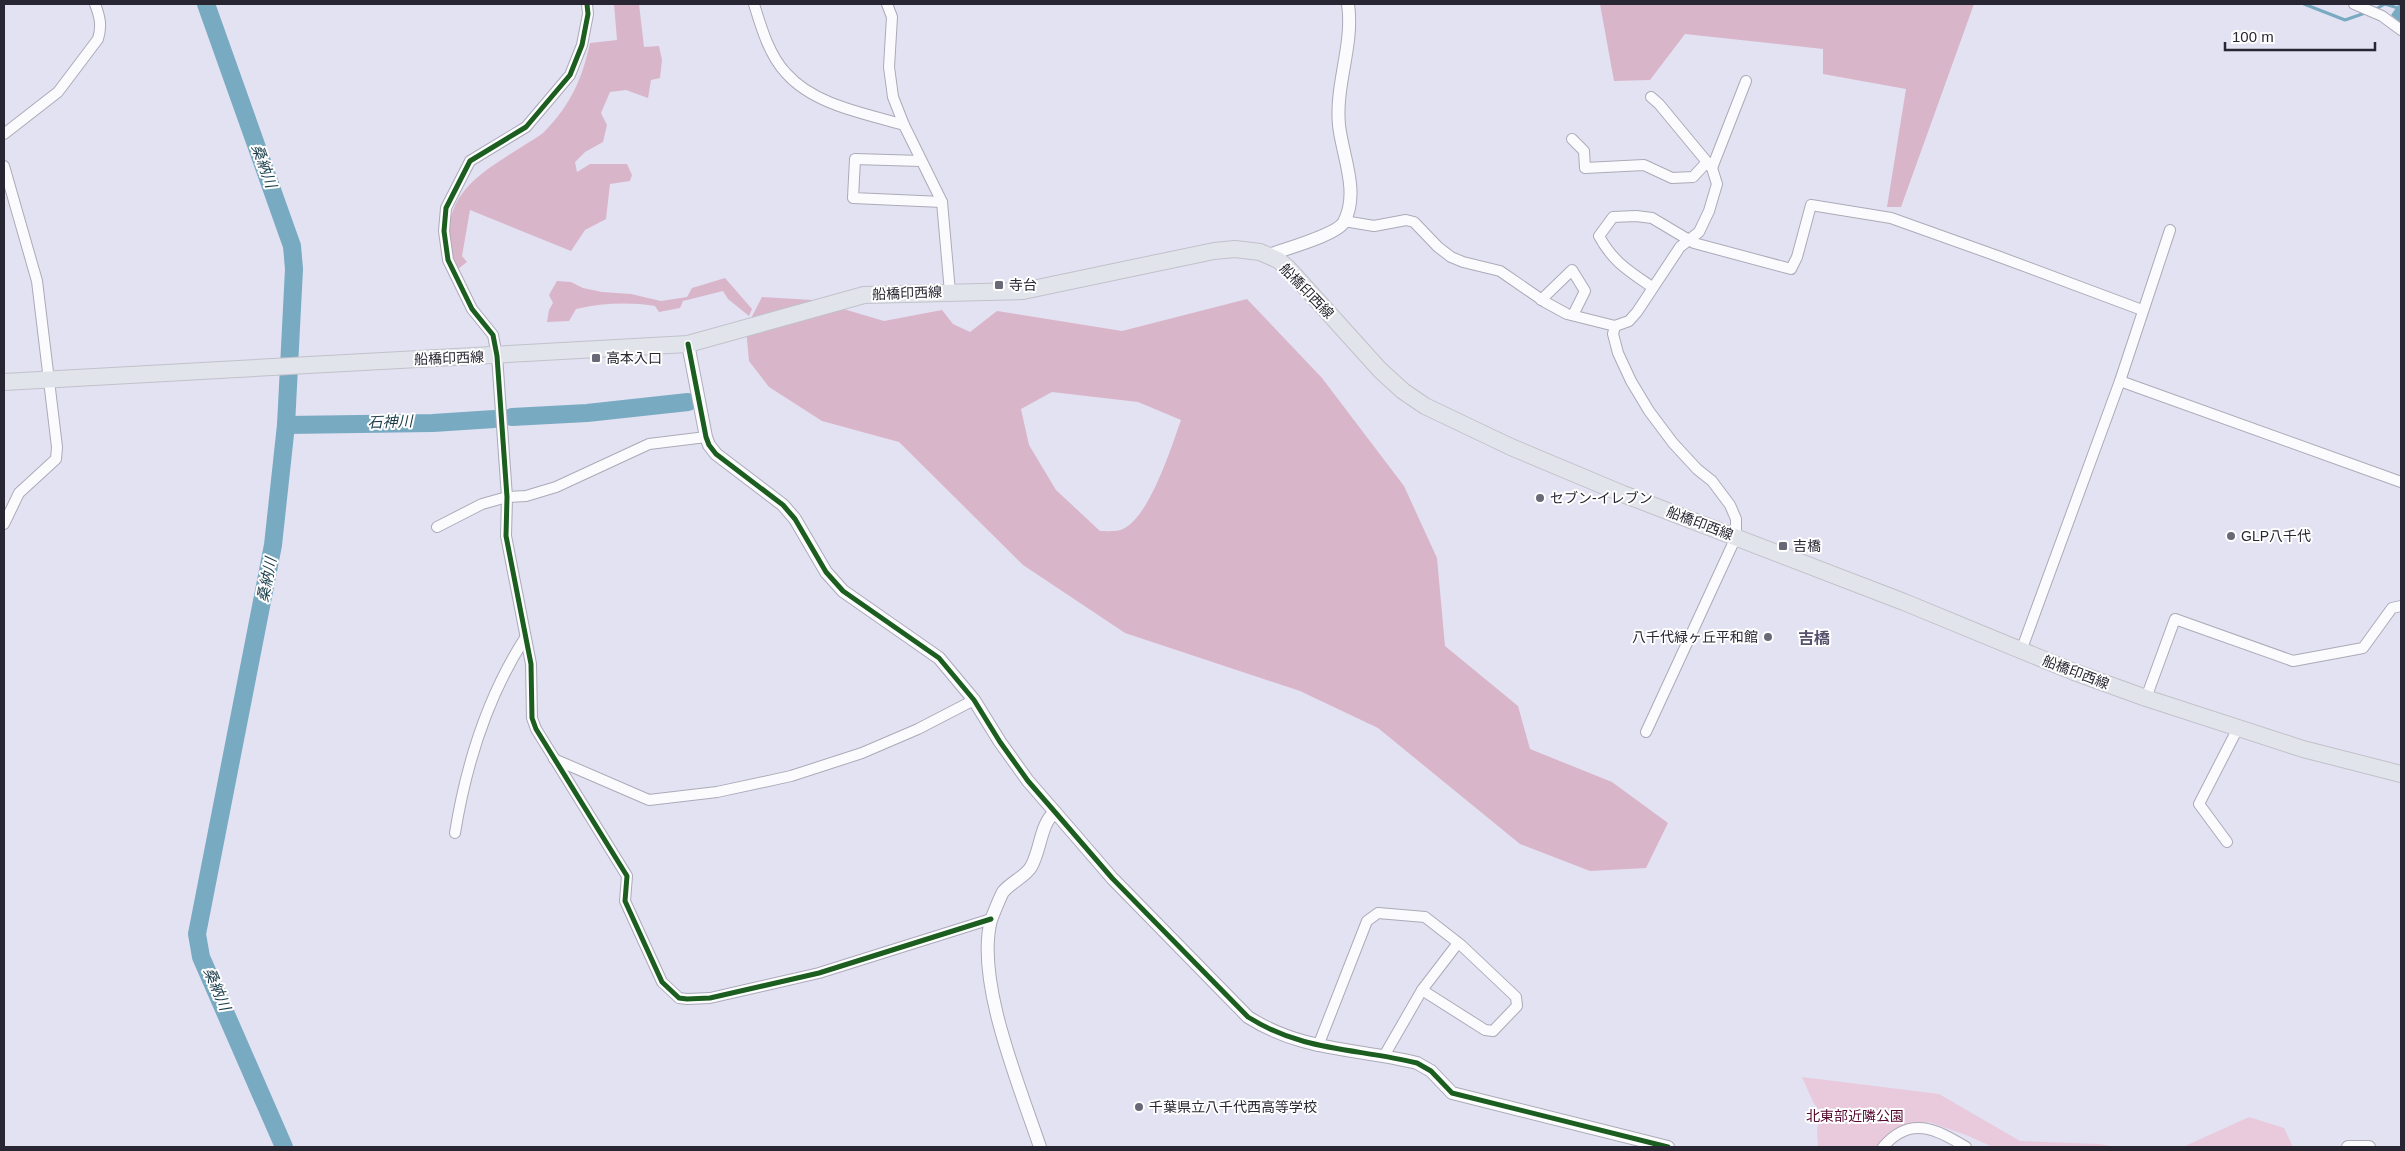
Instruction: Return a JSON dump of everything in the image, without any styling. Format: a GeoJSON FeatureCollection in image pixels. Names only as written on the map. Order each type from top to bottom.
{"type":"FeatureCollection","features":[{"type":"Feature","properties":{"kind":"main road","name":"船橋印西線"},"geometry":{"type":"LineString","coordinates":[[4,382],[688,344],[864,295],[1002,292],[1045,288],[1214,250],[1235,249],[1268,255],[1288,268],[1380,370],[1403,392],[1425,406],[1511,447],[1904,602],[2020,651],[2146,698],[2333,758],[2401,774]]}},
{"type":"Feature","properties":{"kind":"street"},"geometry":{"type":"LineString","coordinates":[[4,134],[58,92],[98,39],[101,30],[95,4]]}},
{"type":"Feature","properties":{"kind":"street"},"geometry":{"type":"LineString","coordinates":[[587,4],[588,14],[582,45],[570,75],[526,126],[470,161],[446,208],[444,231],[448,260],[472,309],[492,335],[497,356],[507,497],[506,536],[531,664],[532,718],[536,729],[627,876],[625,901],[662,982],[679,998],[687,1000],[710,998],[819,973],[991,919]]}},
{"type":"Feature","properties":{"kind":"street"},"geometry":{"type":"LineString","coordinates":[[754,4],[768,44],[786,74],[815,96],[904,126]]}},
{"type":"Feature","properties":{"kind":"street"},"geometry":{"type":"LineString","coordinates":[[886,4],[892,17],[889,67],[892,96],[904,126],[942,202],[950,292]]}},
{"type":"Feature","properties":{"kind":"street"},"geometry":{"type":"LineString","coordinates":[[1268,255],[1330,234],[1344,221],[1350,200],[1349,180],[1339,124],[1340,91],[1350,34],[1348,4]]}},
{"type":"Feature","properties":{"kind":"street"},"geometry":{"type":"LineString","coordinates":[[2354,4],[2382,16],[2401,30]]}},
{"type":"Feature","properties":{"kind":"street"},"geometry":{"type":"LineString","coordinates":[[1572,139],[1584,151],[1586,168],[1644,165],[1672,178],[1693,177],[1710,165],[1746,81]]}},
{"type":"Feature","properties":{"kind":"street"},"geometry":{"type":"LineString","coordinates":[[1344,221],[1374,226],[1406,220],[1414,222],[1438,247],[1451,257],[1463,262],[1500,271],[1542,300],[1573,316],[1615,326],[1629,321],[1680,247],[1699,232],[1709,211],[1717,184],[1710,165],[1659,104],[1650,97]]}},
{"type":"Feature","properties":{"kind":"street"},"geometry":{"type":"LineString","coordinates":[[921,161],[855,159],[853,198],[942,202]]}},
{"type":"Feature","properties":{"kind":"street"},"geometry":{"type":"LineString","coordinates":[[4,166],[37,281],[57,447],[56,459],[19,493],[4,524]]}},
{"type":"Feature","properties":{"kind":"street"},"geometry":{"type":"LineString","coordinates":[[1652,287],[1618,264],[1606,250],[1599,236],[1612,217],[1636,216],[1652,218],[1688,241],[1791,270],[1797,257],[1811,205],[1891,218],[2142,310]]}},
{"type":"Feature","properties":{"kind":"street"},"geometry":{"type":"LineString","coordinates":[[2020,651],[2120,381],[2170,230]]}},
{"type":"Feature","properties":{"kind":"street"},"geometry":{"type":"LineString","coordinates":[[1542,300],[1572,270],[1585,291],[1573,316]]}},
{"type":"Feature","properties":{"kind":"street"},"geometry":{"type":"LineString","coordinates":[[1615,326],[1613,334],[1618,353],[1631,381],[1649,411],[1672,443],[1696,469],[1712,481],[1730,505],[1736,519],[1736,537],[1646,732]]}},
{"type":"Feature","properties":{"kind":"street"},"geometry":{"type":"LineString","coordinates":[[688,344],[708,445],[716,454],[783,505],[795,519],[826,572],[843,591],[939,658],[974,700],[1028,781],[1112,878],[1235,1006],[1266,1028],[1290,1039],[1318,1046],[1417,1063],[1430,1071],[1452,1093],[1668,1147]]}},
{"type":"Feature","properties":{"kind":"street"},"geometry":{"type":"LineString","coordinates":[[2120,381],[2401,482]]}},
{"type":"Feature","properties":{"kind":"street"},"geometry":{"type":"LineString","coordinates":[[438,527],[482,504],[507,497],[526,496],[556,487],[649,444],[706,437]]}},
{"type":"Feature","properties":{"kind":"street"},"geometry":{"type":"LineString","coordinates":[[2146,698],[2175,618],[2293,661],[2363,648],[2392,608],[2401,606]]}},
{"type":"Feature","properties":{"kind":"street"},"geometry":{"type":"LineString","coordinates":[[455,834],[465,781],[494,694],[525,638]]}},
{"type":"Feature","properties":{"kind":"street"},"geometry":{"type":"LineString","coordinates":[[554,759],[649,800],[717,792],[791,776],[862,753],[918,729],[974,700]]}},
{"type":"Feature","properties":{"kind":"street"},"geometry":{"type":"LineString","coordinates":[[2226,842],[2199,804],[2238,728]]}},
{"type":"Feature","properties":{"kind":"street"},"geometry":{"type":"LineString","coordinates":[[1040,1147],[999,1022],[987,961],[991,919],[1003,893],[1032,865],[1047,818],[1055,812]]}},
{"type":"Feature","properties":{"kind":"street"},"geometry":{"type":"LineString","coordinates":[[1318,1046],[1366,921],[1378,913],[1424,917],[1458,943],[1516,997],[1517,1006],[1493,1031],[1485,1030],[1422,990]]}},
{"type":"Feature","properties":{"kind":"street"},"geometry":{"type":"LineString","coordinates":[[1384,1056],[1422,990],[1458,943]]}},
{"type":"Feature","properties":{"kind":"street"},"geometry":{"type":"LineString","coordinates":[[1883,1147],[1891,1138],[1904,1130],[1922,1127],[1940,1132],[1966,1147]]}},
{"type":"Feature","properties":{"kind":"street"},"geometry":{"type":"LineString","coordinates":[[2348,1147],[2369,1147]]}},
{"type":"Feature","properties":{"kind":"green space","name":"北東部近隣公園"},"geometry":{"type":"Polygon","coordinates":[[[1802,1077],[1939,1094],[2020,1141],[2099,1144],[2117,1147],[1993,1147],[1929,1122],[1901,1127],[1890,1132],[1879,1147],[1818,1147],[1817,1129],[1821,1113],[1813,1102],[1802,1077]]]}},
{"type":"Feature","properties":{"kind":"green space"},"geometry":{"type":"Polygon","coordinates":[[[2249,1117],[2284,1128],[2293,1147],[2183,1147],[2249,1117]]]}},
{"type":"Feature","properties":{"kind":"shaded area"},"geometry":{"type":"Polygon","coordinates":[[[614,4],[639,4],[644,47],[659,46],[662,60],[660,78],[651,80],[648,98],[626,90],[610,92],[601,113],[607,125],[603,142],[585,152],[575,162],[577,172],[590,164],[627,164],[632,175],[630,181],[610,184],[606,219],[585,230],[571,251],[470,210],[462,256],[467,262],[458,269],[452,254],[449,228],[452,213],[458,200],[476,179],[498,162],[540,135],[562,111],[579,80],[590,43],[617,40],[614,4]]]}},
{"type":"Feature","properties":{"kind":"shaded area"},"geometry":{"type":"Polygon","coordinates":[[[1600,4],[1974,4],[1901,207],[1887,207],[1906,89],[1823,74],[1823,49],[1685,34],[1650,80],[1614,81],[1600,4]]]}},
{"type":"Feature","properties":{"kind":"shaded area"},"geometry":{"type":"Polygon","coordinates":[[[725,278],[752,309],[749,316],[728,299],[723,291],[683,301],[680,308],[659,312],[655,306],[606,304],[576,309],[569,321],[547,322],[549,310],[553,303],[549,295],[557,281],[571,282],[583,288],[602,292],[631,294],[661,301],[687,297],[692,288],[725,278]]]}},
{"type":"Feature","properties":{"kind":"shaded area"},"geometry":{"type":"Polygon","coordinates":[[[762,297],[813,300],[884,321],[942,310],[953,324],[970,332],[997,311],[1122,331],[1247,299],[1322,378],[1404,486],[1437,558],[1445,646],[1518,706],[1530,749],[1612,782],[1668,823],[1646,868],[1590,871],[1520,844],[1378,728],[1300,691],[1125,633],[1023,565],[899,442],[822,421],[769,387],[749,361],[746,328],[762,297]],[[1052,392],[1021,409],[1029,445],[1056,490],[1100,531],[1123,529],[1133,522],[1142,510],[1158,480],[1181,420],[1138,402],[1052,392]]]}},
{"type":"Feature","properties":{"kind":"water"},"geometry":{"type":"Polygon","coordinates":[[[2401,4],[2401,23],[2391,15],[2401,4]]]}},
{"type":"Feature","properties":{"kind":"waterway","name":"桑納川"},"geometry":{"type":"LineString","coordinates":[[206,4],[292,246],[294,269],[286,425],[273,545],[197,934],[201,957],[284,1147]]}},
{"type":"Feature","properties":{"kind":"waterway"},"geometry":{"type":"LineString","coordinates":[[2304,4],[2345,20],[2368,12]]}},
{"type":"Feature","properties":{"kind":"waterway"},"geometry":{"type":"LineString","coordinates":[[2374,10],[2385,4],[2401,9]]}},
{"type":"Feature","properties":{"kind":"waterway","name":"石神川"},"geometry":{"type":"LineString","coordinates":[[512,417],[587,413],[688,402]]}},
{"type":"Feature","properties":{"kind":"waterway","name":"石神川"},"geometry":{"type":"LineString","coordinates":[[286,425],[433,423],[494,419]]}},
{"type":"Feature","properties":{"kind":"cycle path"},"geometry":{"type":"LineString","coordinates":[[587,4],[588,14],[582,45],[570,75],[526,127],[470,161],[446,208],[444,231],[448,260],[472,309],[493,335],[497,356],[507,497],[506,536],[531,664],[532,718],[536,729],[627,876],[625,901],[662,982],[679,998],[710,998],[819,973],[991,919]]}},
{"type":"Feature","properties":{"kind":"cycle path"},"geometry":{"type":"LineString","coordinates":[[688,344],[706,437],[716,454],[783,505],[795,519],[826,572],[843,591],[939,658],[974,700],[1000,742],[1028,781],[1112,878],[1248,1017],[1289,1037],[1310,1043],[1417,1063],[1431,1071],[1452,1093],[1668,1147]]}},
{"type":"Feature","properties":{"kind":"place","name":"寺台"},"geometry":{"type":"Point","coordinates":[999,285]}},
{"type":"Feature","properties":{"kind":"place","name":"高本入口"},"geometry":{"type":"Point","coordinates":[596,358]}},
{"type":"Feature","properties":{"kind":"place","name":"セブン-イレブン"},"geometry":{"type":"Point","coordinates":[1540,498]}},
{"type":"Feature","properties":{"kind":"place","name":"GLP八千代"},"geometry":{"type":"Point","coordinates":[2231,536]}},
{"type":"Feature","properties":{"kind":"place","name":"吉橋"},"geometry":{"type":"Point","coordinates":[1783,546]}},
{"type":"Feature","properties":{"kind":"place","name":"八千代緑ヶ丘平和館"},"geometry":{"type":"Point","coordinates":[1768,637]}},
{"type":"Feature","properties":{"kind":"place","name":"千葉県立八千代西高等学校"},"geometry":{"type":"Point","coordinates":[1139,1107]}},
{"type":"Feature","properties":{"kind":"district","name":"吉橋"},"geometry":{"type":"Point","coordinates":[1814,638]}}]}
